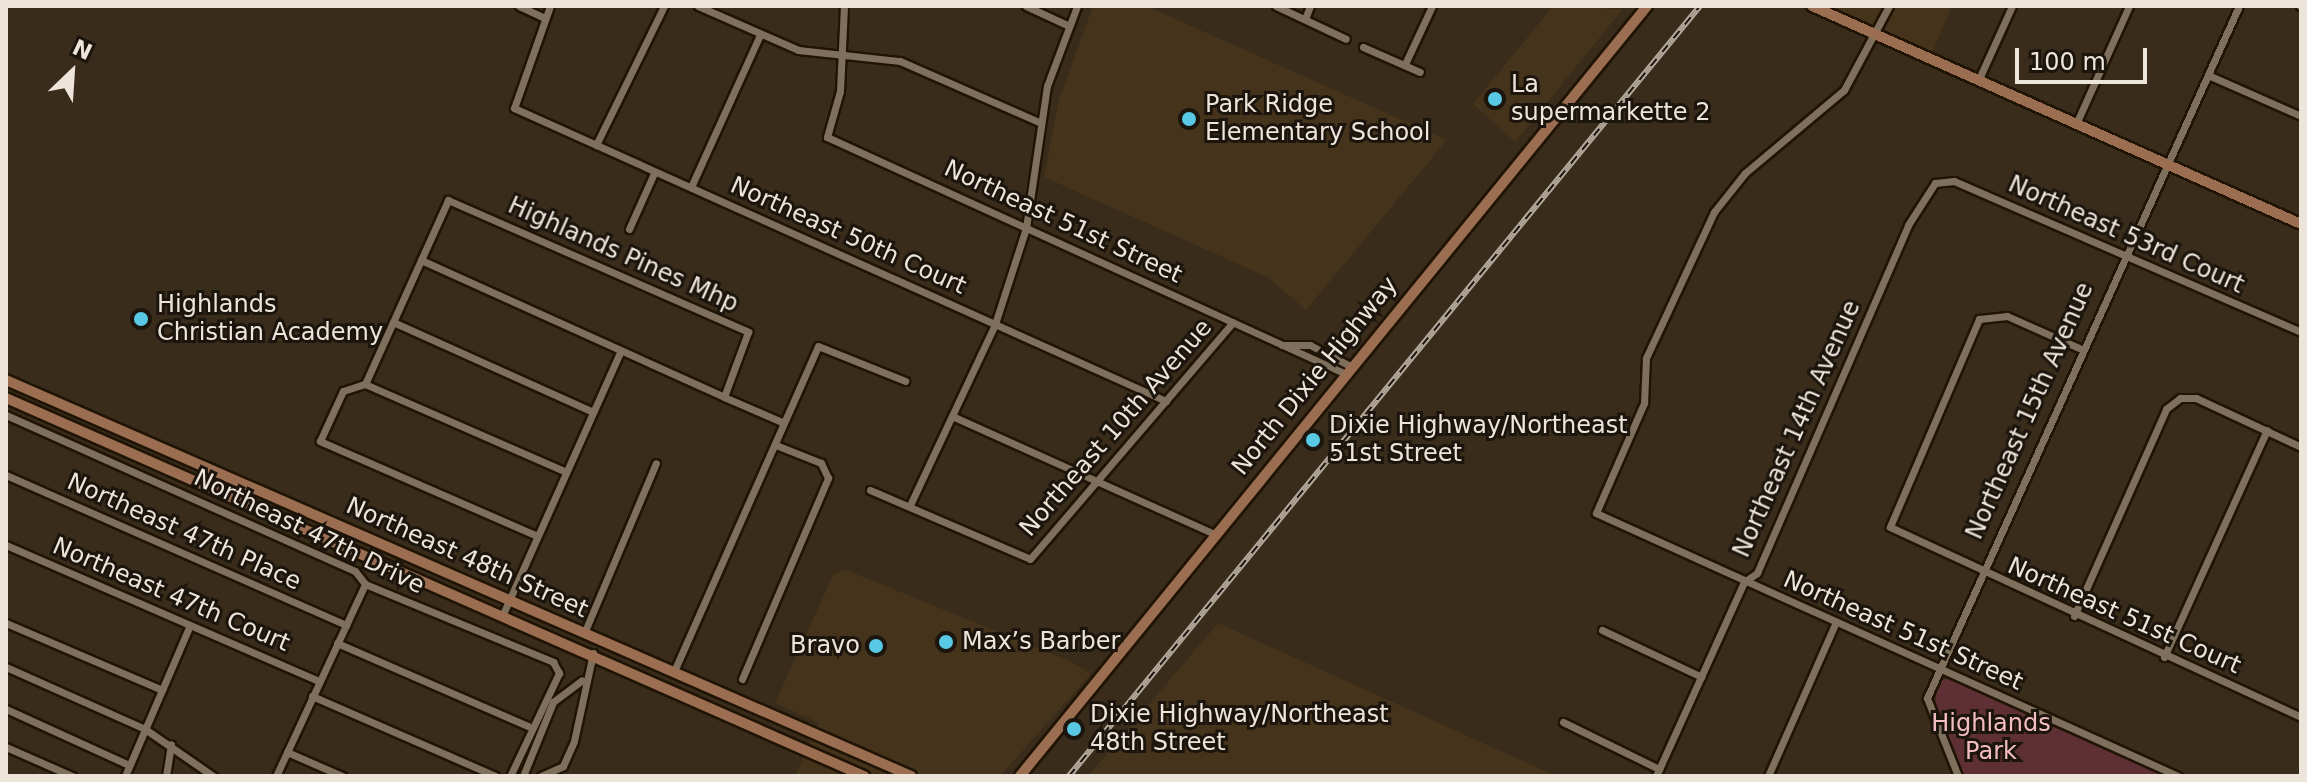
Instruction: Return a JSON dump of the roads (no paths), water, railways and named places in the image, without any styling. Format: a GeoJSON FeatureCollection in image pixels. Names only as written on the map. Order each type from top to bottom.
{"type":"FeatureCollection","features":[{"type":"Feature","properties":{"kind":"main road","name":"North Dixie Highway"},"geometry":{"type":"LineString","coordinates":[[1020,776],[1212,533],[1647,6]]}},
{"type":"Feature","properties":{"kind":"main road"},"geometry":{"type":"LineString","coordinates":[[1812,6],[2076,124],[2166,169],[2301,224]]}},
{"type":"Feature","properties":{"kind":"main road","name":"Northeast 48th Street"},"geometry":{"type":"LineString","coordinates":[[6,380],[675,669],[911,776]]}},
{"type":"Feature","properties":{"kind":"main road","name":"Northeast 48th Street"},"geometry":{"type":"LineString","coordinates":[[6,398],[593,653],[864,776]]}},
{"type":"Feature","properties":{"kind":"main road"},"geometry":{"type":"LineString","coordinates":[[593,653],[610,648],[696,679]]}},
{"type":"Feature","properties":{"kind":"street"},"geometry":{"type":"LineString","coordinates":[[519,6],[543,17],[550,6]]}},
{"type":"Feature","properties":{"kind":"street"},"geometry":{"type":"LineString","coordinates":[[596,145],[664,6]]}},
{"type":"Feature","properties":{"kind":"street"},"geometry":{"type":"LineString","coordinates":[[698,6],[798,50],[900,61],[1039,122]]}},
{"type":"Feature","properties":{"kind":"street"},"geometry":{"type":"LineString","coordinates":[[841,54],[844,6]]}},
{"type":"Feature","properties":{"kind":"street"},"geometry":{"type":"LineString","coordinates":[[1026,6],[1069,26]]}},
{"type":"Feature","properties":{"kind":"street"},"geometry":{"type":"LineString","coordinates":[[870,490],[910,505],[995,324],[1026,228],[1039,122],[1077,6]]}},
{"type":"Feature","properties":{"kind":"street"},"geometry":{"type":"LineString","coordinates":[[1276,6],[1346,39]]}},
{"type":"Feature","properties":{"kind":"street"},"geometry":{"type":"LineString","coordinates":[[1305,19],[1310,6]]}},
{"type":"Feature","properties":{"kind":"street"},"geometry":{"type":"LineString","coordinates":[[1405,64],[1432,6]]}},
{"type":"Feature","properties":{"kind":"street"},"geometry":{"type":"LineString","coordinates":[[1878,35],[1889,6]]}},
{"type":"Feature","properties":{"kind":"street"},"geometry":{"type":"LineString","coordinates":[[1978,81],[2012,6]]}},
{"type":"Feature","properties":{"kind":"street"},"geometry":{"type":"LineString","coordinates":[[2076,124],[2129,6]]}},
{"type":"Feature","properties":{"kind":"street","name":"Northeast 15th Avenue"},"geometry":{"type":"LineString","coordinates":[[1958,776],[1927,698],[2079,348],[2166,169],[2239,6]]}},
{"type":"Feature","properties":{"kind":"street","name":"Northeast 50th Court"},"geometry":{"type":"LineString","coordinates":[[543,17],[514,108],[1166,401]]}},
{"type":"Feature","properties":{"kind":"street"},"geometry":{"type":"LineString","coordinates":[[691,187],[760,35]]}},
{"type":"Feature","properties":{"kind":"street","name":"Northeast 51st Street"},"geometry":{"type":"LineString","coordinates":[[1878,35],[1844,90],[1739,179],[1714,212],[1646,358],[1644,403],[1596,513],[1835,624],[2178,776]]}},
{"type":"Feature","properties":{"kind":"street"},"geometry":{"type":"LineString","coordinates":[[1363,47],[1420,72]]}},
{"type":"Feature","properties":{"kind":"street","name":"Northeast 51st Street"},"geometry":{"type":"LineString","coordinates":[[841,54],[827,137],[1282,345],[1310,345],[1347,369]]}},
{"type":"Feature","properties":{"kind":"street"},"geometry":{"type":"LineString","coordinates":[[2208,75],[2301,116]]}},
{"type":"Feature","properties":{"kind":"street"},"geometry":{"type":"LineString","coordinates":[[629,229],[654,173]]}},
{"type":"Feature","properties":{"kind":"street","name":"Northeast 53rd Court"},"geometry":{"type":"LineString","coordinates":[[1935,183],[1954,181],[2121,257],[2301,332]]}},
{"type":"Feature","properties":{"kind":"street","name":"Northeast 14th Avenue"},"geometry":{"type":"LineString","coordinates":[[1658,772],[1744,582],[1757,573],[1908,225],[1935,183]]}},
{"type":"Feature","properties":{"kind":"street","name":"Highlands Pines Mhp"},"geometry":{"type":"LineString","coordinates":[[421,260],[448,200],[748,332],[724,397]]}},
{"type":"Feature","properties":{"kind":"street"},"geometry":{"type":"LineString","coordinates":[[365,384],[421,260],[620,352],[782,422]]}},
{"type":"Feature","properties":{"kind":"street","name":"Northeast 51st Court"},"geometry":{"type":"LineString","coordinates":[[2079,348],[1991,313],[1979,319],[1890,527],[1979,573],[2301,717]]}},
{"type":"Feature","properties":{"kind":"street"},"geometry":{"type":"LineString","coordinates":[[393,322],[591,411]]}},
{"type":"Feature","properties":{"kind":"street","name":"Northeast 10th Avenue"},"geometry":{"type":"LineString","coordinates":[[910,505],[1030,559],[1233,322]]}},
{"type":"Feature","properties":{"kind":"street"},"geometry":{"type":"LineString","coordinates":[[675,669],[818,346],[905,381]]}},
{"type":"Feature","properties":{"kind":"street"},"geometry":{"type":"LineString","coordinates":[[503,614],[562,470],[620,352]]}},
{"type":"Feature","properties":{"kind":"street"},"geometry":{"type":"LineString","coordinates":[[535,535],[320,441],[343,391],[365,384],[562,470]]}},
{"type":"Feature","properties":{"kind":"street"},"geometry":{"type":"LineString","coordinates":[[2074,616],[2166,409],[2180,398],[2196,398],[2301,447]]}},
{"type":"Feature","properties":{"kind":"street","name":"Northeast 47th Drive"},"geometry":{"type":"LineString","coordinates":[[6,415],[355,571],[365,584],[553,662],[559,673],[528,726]]}},
{"type":"Feature","properties":{"kind":"street"},"geometry":{"type":"LineString","coordinates":[[952,416],[1212,533]]}},
{"type":"Feature","properties":{"kind":"street"},"geometry":{"type":"LineString","coordinates":[[2164,657],[2267,430]]}},
{"type":"Feature","properties":{"kind":"street"},"geometry":{"type":"LineString","coordinates":[[742,679],[828,478],[821,463],[776,445]]}},
{"type":"Feature","properties":{"kind":"street"},"geometry":{"type":"LineString","coordinates":[[585,631],[656,463]]}},
{"type":"Feature","properties":{"kind":"street","name":"Northeast 47th Place"},"geometry":{"type":"LineString","coordinates":[[6,475],[346,625]]}},
{"type":"Feature","properties":{"kind":"street","name":"Northeast 47th Court"},"geometry":{"type":"LineString","coordinates":[[6,545],[319,681]]}},
{"type":"Feature","properties":{"kind":"street"},"geometry":{"type":"LineString","coordinates":[[276,776],[365,584]]}},
{"type":"Feature","properties":{"kind":"street"},"geometry":{"type":"LineString","coordinates":[[6,623],[162,690]]}},
{"type":"Feature","properties":{"kind":"street"},"geometry":{"type":"LineString","coordinates":[[1768,776],[1835,624]]}},
{"type":"Feature","properties":{"kind":"street"},"geometry":{"type":"LineString","coordinates":[[125,776],[190,625]]}},
{"type":"Feature","properties":{"kind":"street"},"geometry":{"type":"LineString","coordinates":[[1602,630],[1702,677]]}},
{"type":"Feature","properties":{"kind":"street"},"geometry":{"type":"LineString","coordinates":[[337,643],[528,726],[510,776]]}},
{"type":"Feature","properties":{"kind":"street"},"geometry":{"type":"LineString","coordinates":[[541,776],[563,766],[574,741],[585,704],[582,680],[593,653]]}},
{"type":"Feature","properties":{"kind":"street"},"geometry":{"type":"LineString","coordinates":[[6,667],[145,729],[171,744],[213,776]]}},
{"type":"Feature","properties":{"kind":"street"},"geometry":{"type":"LineString","coordinates":[[523,776],[553,702],[582,680]]}},
{"type":"Feature","properties":{"kind":"street"},"geometry":{"type":"LineString","coordinates":[[312,696],[495,776]]}},
{"type":"Feature","properties":{"kind":"street"},"geometry":{"type":"LineString","coordinates":[[6,709],[129,765]]}},
{"type":"Feature","properties":{"kind":"street"},"geometry":{"type":"LineString","coordinates":[[1563,722],[1658,772]]}},
{"type":"Feature","properties":{"kind":"street"},"geometry":{"type":"LineString","coordinates":[[166,776],[171,744]]}},
{"type":"Feature","properties":{"kind":"street"},"geometry":{"type":"LineString","coordinates":[[6,747],[72,776]]}},
{"type":"Feature","properties":{"kind":"street"},"geometry":{"type":"LineString","coordinates":[[287,752],[342,776]]}},
{"type":"Feature","properties":{"kind":"railway"},"geometry":{"type":"LineString","coordinates":[[1069,776],[1700,6]]}},
{"type":"Feature","properties":{"kind":"place","name":"La supermarkette 2"},"geometry":{"type":"Point","coordinates":[1495,99]}},
{"type":"Feature","properties":{"kind":"place","name":"Park Ridge Elementary School"},"geometry":{"type":"Point","coordinates":[1189,119]}},
{"type":"Feature","properties":{"kind":"place","name":"Highlands Christian Academy"},"geometry":{"type":"Point","coordinates":[141,319]}},
{"type":"Feature","properties":{"kind":"place","name":"Dixie Highway/Northeast 51st Street"},"geometry":{"type":"Point","coordinates":[1313,440]}},
{"type":"Feature","properties":{"kind":"place","name":"Max’s Barber"},"geometry":{"type":"Point","coordinates":[946,642]}},
{"type":"Feature","properties":{"kind":"place","name":"Bravo"},"geometry":{"type":"Point","coordinates":[876,646]}},
{"type":"Feature","properties":{"kind":"place","name":"Dixie Highway/Northeast 48th Street"},"geometry":{"type":"Point","coordinates":[1074,729]}},
{"type":"Feature","properties":{"kind":"park label","name":"Highlands Park"},"geometry":{"type":"Point","coordinates":[1991,738]}}]}
